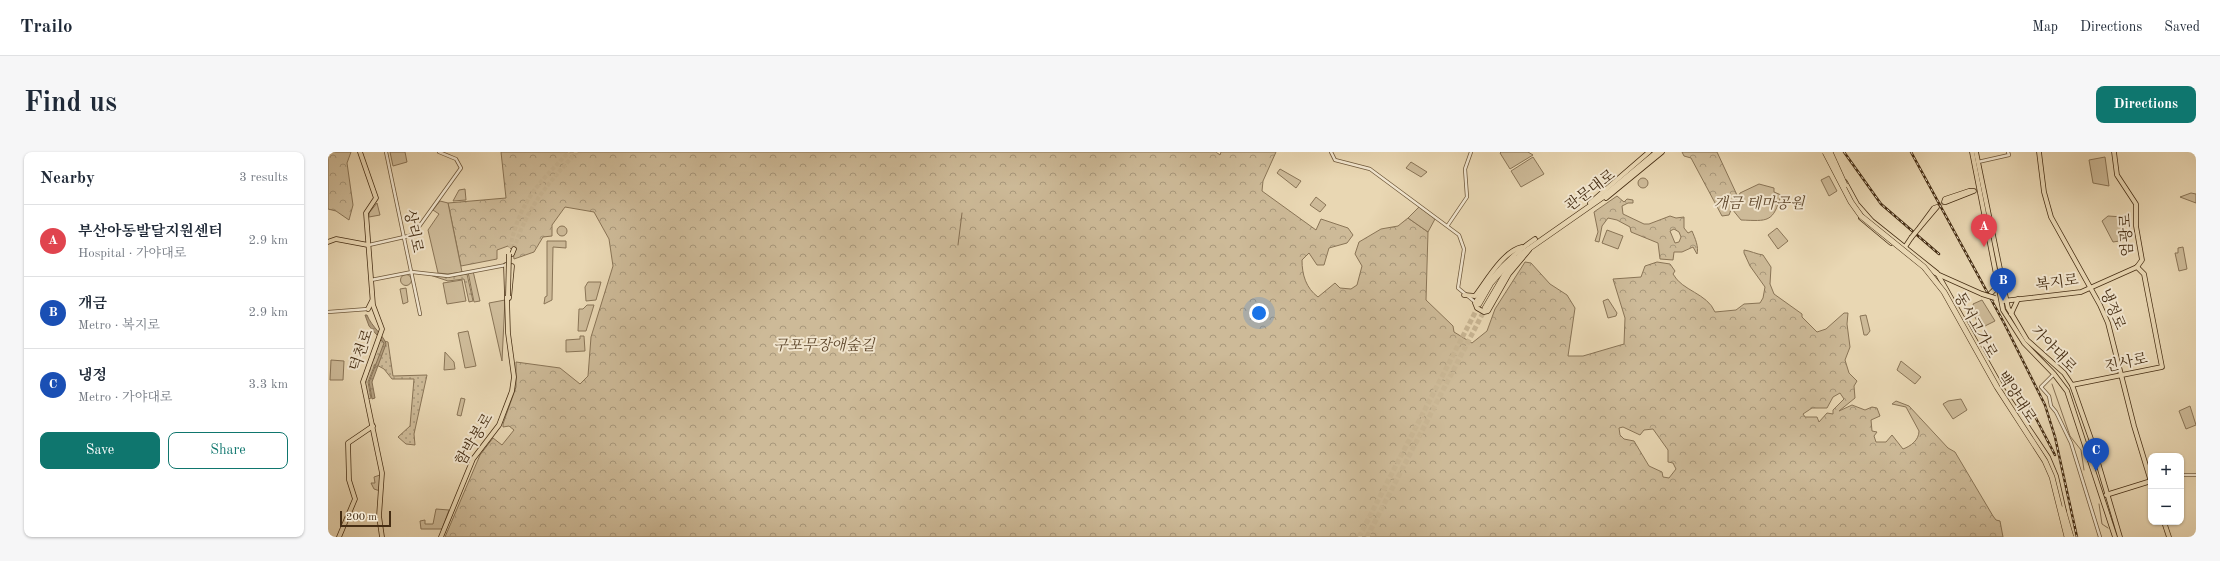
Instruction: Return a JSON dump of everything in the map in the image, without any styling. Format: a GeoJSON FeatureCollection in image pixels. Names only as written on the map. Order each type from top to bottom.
{"type":"FeatureCollection","features":[{"type":"Feature","properties":{"kind":"highway","name":"동서고가로"},"geometry":{"type":"LineString","coordinates":[[1826,152],[1856,209],[1865,221],[1924,267],[1936,280],[1997,387],[2045,461],[2052,477],[2068,537]]}},
{"type":"Feature","properties":{"kind":"highway","name":"관문대로"},"geometry":{"type":"LineString","coordinates":[[1537,239],[1591,204],[1653,153]]}},
{"type":"Feature","properties":{"kind":"highway","name":"동서고가로"},"geometry":{"type":"LineString","coordinates":[[1845,188],[1868,220],[1924,264],[1939,280],[1998,386],[2047,459],[2054,476],[2068,537]]}},
{"type":"Feature","properties":{"kind":"highway"},"geometry":{"type":"LineString","coordinates":[[1477,303],[1504,266],[1537,239]]}},
{"type":"Feature","properties":{"kind":"highway"},"geometry":{"type":"LineString","coordinates":[[1485,308],[1505,274],[1514,262],[1537,239]]}},
{"type":"Feature","properties":{"kind":"main road","name":"덕천로"},"geometry":{"type":"LineString","coordinates":[[360,152],[376,198],[366,213],[372,295],[374,308],[382,329],[363,382],[383,482],[379,516],[382,537]]}},
{"type":"Feature","properties":{"kind":"main road"},"geometry":{"type":"LineString","coordinates":[[1591,204],[1619,188],[1662,152]]}},
{"type":"Feature","properties":{"kind":"main road","name":"백양대로"},"geometry":{"type":"LineString","coordinates":[[1826,152],[1862,210],[1885,232],[1940,276],[2003,390],[2051,465],[2068,537]]}},
{"type":"Feature","properties":{"kind":"main road","name":"백양대로"},"geometry":{"type":"LineString","coordinates":[[1826,152],[1856,212],[1881,236],[1925,269],[1936,282],[1995,386],[2046,467],[2053,482],[2068,537]]}},
{"type":"Feature","properties":{"kind":"main road","name":"가야대로"},"geometry":{"type":"LineString","coordinates":[[1972,152],[1997,286],[1997,299],[2018,335],[2054,374],[2067,391],[2115,537]]}},
{"type":"Feature","properties":{"kind":"main road","name":"가야대로"},"geometry":{"type":"LineString","coordinates":[[1976,152],[1978,162],[1979,190],[2005,301],[2010,314],[2027,340],[2064,373],[2072,385],[2083,414],[2120,537]]}},
{"type":"Feature","properties":{"kind":"main road","name":"냉정로"},"geometry":{"type":"LineString","coordinates":[[2039,152],[2045,196],[2051,217],[2091,288],[2108,323],[2121,376],[2148,470]]}},
{"type":"Feature","properties":{"kind":"main road","name":"엄광로"},"geometry":{"type":"LineString","coordinates":[[2114,152],[2119,178],[2136,204],[2136,226],[2142,260],[2137,267],[2144,274],[2162,367]]}},
{"type":"Feature","properties":{"kind":"main road"},"geometry":{"type":"LineString","coordinates":[[1944,201],[1979,190]]}},
{"type":"Feature","properties":{"kind":"main road"},"geometry":{"type":"LineString","coordinates":[[1905,247],[1920,227],[1945,199],[1962,193],[1979,190]]}},
{"type":"Feature","properties":{"kind":"main road"},"geometry":{"type":"LineString","coordinates":[[1920,227],[1936,209]]}},
{"type":"Feature","properties":{"kind":"main road"},"geometry":{"type":"LineString","coordinates":[[1881,236],[1878,230],[1885,232]]}},
{"type":"Feature","properties":{"kind":"main road"},"geometry":{"type":"LineString","coordinates":[[328,242],[336,239],[368,245]]}},
{"type":"Feature","properties":{"kind":"main road"},"geometry":{"type":"LineString","coordinates":[[1524,246],[1497,271],[1477,303],[1477,308],[1484,312],[1488,311],[1509,274],[1537,239]]}},
{"type":"Feature","properties":{"kind":"main road"},"geometry":{"type":"LineString","coordinates":[[1464,295],[1475,296],[1502,262],[1513,251],[1537,239]]}},
{"type":"Feature","properties":{"kind":"main road"},"geometry":{"type":"LineString","coordinates":[[508,296],[512,248]]}},
{"type":"Feature","properties":{"kind":"main road"},"geometry":{"type":"LineString","coordinates":[[506,265],[506,292],[508,296]]}},
{"type":"Feature","properties":{"kind":"main road"},"geometry":{"type":"LineString","coordinates":[[508,296],[512,266]]}},
{"type":"Feature","properties":{"kind":"main road","name":"복지로"},"geometry":{"type":"LineString","coordinates":[[1940,276],[1957,284],[2005,301],[2081,292],[2137,267]]}},
{"type":"Feature","properties":{"kind":"main road"},"geometry":{"type":"LineString","coordinates":[[1925,269],[1940,276],[1936,282]]}},
{"type":"Feature","properties":{"kind":"main road"},"geometry":{"type":"LineString","coordinates":[[1948,291],[1954,284],[1957,284]]}},
{"type":"Feature","properties":{"kind":"main road"},"geometry":{"type":"LineString","coordinates":[[1986,294],[1997,286]]}},
{"type":"Feature","properties":{"kind":"main road"},"geometry":{"type":"LineString","coordinates":[[2003,291],[2016,300],[2010,314]]}},
{"type":"Feature","properties":{"kind":"main road"},"geometry":{"type":"LineString","coordinates":[[368,309],[372,304],[372,295]]}},
{"type":"Feature","properties":{"kind":"main road","name":"함박봉로"},"geometry":{"type":"LineString","coordinates":[[441,537],[474,459],[499,425],[512,391],[514,377],[508,326],[508,296]]}},
{"type":"Feature","properties":{"kind":"main road","name":"진사로"},"geometry":{"type":"LineString","coordinates":[[2072,385],[2162,367]]}},
{"type":"Feature","properties":{"kind":"main road"},"geometry":{"type":"LineString","coordinates":[[2073,406],[2078,417],[2081,417],[2083,414]]}},
{"type":"Feature","properties":{"kind":"main road"},"geometry":{"type":"LineString","coordinates":[[339,537],[355,499],[349,480],[348,443],[372,426]]}},
{"type":"Feature","properties":{"kind":"main road"},"geometry":{"type":"LineString","coordinates":[[2102,497],[2148,482]]}},
{"type":"Feature","properties":{"kind":"main road"},"geometry":{"type":"LineString","coordinates":[[2105,506],[2106,504],[2109,504],[2112,512]]}},
{"type":"Feature","properties":{"kind":"main road"},"geometry":{"type":"LineString","coordinates":[[2165,525],[2169,537]]}},
{"type":"Feature","properties":{"kind":"street","name":"상리로"},"geometry":{"type":"LineString","coordinates":[[386,152],[420,314]]}},
{"type":"Feature","properties":{"kind":"street"},"geometry":{"type":"LineString","coordinates":[[368,245],[413,235],[420,227],[461,168],[456,159],[439,152]]}},
{"type":"Feature","properties":{"kind":"street"},"geometry":{"type":"LineString","coordinates":[[1331,152],[1335,160],[1370,169],[1459,234],[1464,245],[1458,286],[1464,295],[1477,303]]}},
{"type":"Feature","properties":{"kind":"street"},"geometry":{"type":"LineString","coordinates":[[1448,225],[1467,197],[1464,172],[1471,152]]}},
{"type":"Feature","properties":{"kind":"street"},"geometry":{"type":"LineString","coordinates":[[1978,162],[2008,153]]}},
{"type":"Feature","properties":{"kind":"street"},"geometry":{"type":"LineString","coordinates":[[371,280],[412,272],[448,276],[506,265],[512,266]]}},
{"type":"Feature","properties":{"kind":"street"},"geometry":{"type":"LineString","coordinates":[[328,312],[374,308]]}},
{"type":"Feature","properties":{"kind":"street"},"geometry":{"type":"LineString","coordinates":[[2054,374],[2041,387],[2049,396],[2051,406],[2056,412],[2071,442],[2100,537]]}},
{"type":"Feature","properties":{"kind":"street"},"geometry":{"type":"LineString","coordinates":[[2184,475],[2196,475]]}},
{"type":"Feature","properties":{"kind":"green space"},"geometry":{"type":"Polygon","coordinates":[[[328,152],[351,152],[347,163],[353,205],[349,220],[336,211],[328,209],[328,152]]]}},
{"type":"Feature","properties":{"kind":"green space"},"geometry":{"type":"Polygon","coordinates":[[[390,152],[405,152],[407,162],[393,166],[390,152]]]}},
{"type":"Feature","properties":{"kind":"green space","name":"구포무장애숲길"},"geometry":{"type":"Polygon","coordinates":[[[501,152],[1216,152],[1220,155],[1221,152],[1276,152],[1263,181],[1262,191],[1316,230],[1321,219],[1348,228],[1353,235],[1347,243],[1329,248],[1324,265],[1317,265],[1309,253],[1302,260],[1306,281],[1310,290],[1318,297],[1335,283],[1340,288],[1351,289],[1357,285],[1362,266],[1355,254],[1359,242],[1381,229],[1398,226],[1408,218],[1428,232],[1426,300],[1453,326],[1454,332],[1472,343],[1487,331],[1495,309],[1525,262],[1531,263],[1550,284],[1567,295],[1575,308],[1568,356],[1583,356],[1624,344],[1625,318],[1613,279],[1641,277],[1645,266],[1657,262],[1670,264],[1675,271],[1673,274],[1677,280],[1706,300],[1715,312],[1736,310],[1744,304],[1760,303],[1763,298],[1765,287],[1750,266],[1744,253],[1744,250],[1747,250],[1763,255],[1771,267],[1770,284],[1774,294],[1802,314],[1802,317],[1817,332],[1826,329],[1844,313],[1848,313],[1847,324],[1850,347],[1845,360],[1849,373],[1857,381],[1854,386],[1855,398],[1839,411],[1852,405],[1865,410],[1872,407],[1877,408],[1880,416],[1871,420],[1872,431],[1877,432],[1874,436],[1876,442],[1886,442],[1892,435],[1903,449],[1914,442],[1918,437],[1919,431],[1906,407],[1892,404],[1896,401],[1909,406],[1948,448],[1955,452],[1993,516],[1996,520],[2000,521],[2003,537],[445,537],[480,455],[493,438],[502,445],[514,430],[509,426],[503,427],[503,424],[516,387],[516,362],[560,368],[580,384],[588,376],[591,337],[613,266],[609,239],[594,212],[565,207],[552,225],[552,236],[543,237],[534,252],[514,259],[513,251],[508,246],[497,250],[497,259],[461,266],[448,203],[506,198],[501,152]],[[1840,393],[1833,397],[1827,408],[1812,408],[1803,414],[1805,417],[1817,417],[1819,422],[1827,413],[1833,414],[1833,410],[1844,399],[1840,393]],[[1623,427],[1619,428],[1620,435],[1624,439],[1634,441],[1649,466],[1662,472],[1663,477],[1669,478],[1676,469],[1673,463],[1668,462],[1668,450],[1653,429],[1644,430],[1640,435],[1623,427]]]}},
{"type":"Feature","properties":{"kind":"green space"},"geometry":{"type":"Polygon","coordinates":[[[1528,152],[1533,155],[1510,169],[1500,153],[1528,152]]]}},
{"type":"Feature","properties":{"kind":"green space"},"geometry":{"type":"Polygon","coordinates":[[[1682,152],[1717,152],[1737,195],[1729,215],[1722,216],[1691,158],[1684,156],[1682,152]]]}},
{"type":"Feature","properties":{"kind":"green space"},"geometry":{"type":"Polygon","coordinates":[[[1533,157],[1544,174],[1521,187],[1511,171],[1533,157]]]}},
{"type":"Feature","properties":{"kind":"green space"},"geometry":{"type":"Polygon","coordinates":[[[2105,157],[2109,186],[2093,183],[2089,160],[2105,157]]]}},
{"type":"Feature","properties":{"kind":"green space"},"geometry":{"type":"Polygon","coordinates":[[[1411,162],[1427,172],[1421,177],[1406,168],[1411,162]]]}},
{"type":"Feature","properties":{"kind":"green space"},"geometry":{"type":"Polygon","coordinates":[[[1280,169],[1301,181],[1296,188],[1277,173],[1280,169]]]}},
{"type":"Feature","properties":{"kind":"green space"},"geometry":{"type":"Polygon","coordinates":[[[1829,176],[1837,191],[1829,196],[1821,180],[1829,176]]]}},
{"type":"Feature","properties":{"kind":"green space"},"geometry":{"type":"Polygon","coordinates":[[[1641,178],[1645,178],[1647,179],[1647,187],[1641,188],[1638,185],[1638,181],[1641,178]]]}},
{"type":"Feature","properties":{"kind":"green space","name":"개금 테마공원"},"geometry":{"type":"Polygon","coordinates":[[[1759,184],[1774,188],[1774,192],[1781,195],[1775,211],[1768,218],[1763,220],[1741,220],[1732,209],[1740,193],[1759,184]]]}},
{"type":"Feature","properties":{"kind":"green space"},"geometry":{"type":"Polygon","coordinates":[[[465,189],[466,200],[453,201],[459,190],[465,189]]]}},
{"type":"Feature","properties":{"kind":"green space"},"geometry":{"type":"Polygon","coordinates":[[[2191,193],[2196,194],[2196,203],[2180,197],[2191,193]]]}},
{"type":"Feature","properties":{"kind":"green space"},"geometry":{"type":"Polygon","coordinates":[[[1617,196],[1624,202],[1627,199],[1633,200],[1633,203],[1628,203],[1622,206],[1623,214],[1644,224],[1649,224],[1670,216],[1676,218],[1684,217],[1684,228],[1688,233],[1692,231],[1697,245],[1697,254],[1693,247],[1682,252],[1674,252],[1673,260],[1660,259],[1658,243],[1631,232],[1630,227],[1617,220],[1608,218],[1602,226],[1599,242],[1595,241],[1598,232],[1594,212],[1617,196]],[[1674,229],[1670,231],[1675,243],[1679,242],[1681,237],[1679,232],[1674,229]]]}},
{"type":"Feature","properties":{"kind":"green space"},"geometry":{"type":"Polygon","coordinates":[[[1316,197],[1326,205],[1320,212],[1310,205],[1316,197]]]}},
{"type":"Feature","properties":{"kind":"green space"},"geometry":{"type":"Polygon","coordinates":[[[440,201],[448,203],[462,272],[448,274],[438,273],[428,230],[439,214],[433,210],[440,201]]]}},
{"type":"Feature","properties":{"kind":"green space"},"geometry":{"type":"Polygon","coordinates":[[[377,203],[380,215],[369,217],[369,213],[377,203]]]}},
{"type":"Feature","properties":{"kind":"green space"},"geometry":{"type":"Polygon","coordinates":[[[1419,207],[1435,219],[1428,232],[1408,218],[1419,207]]]}},
{"type":"Feature","properties":{"kind":"green space"},"geometry":{"type":"Polygon","coordinates":[[[2108,216],[2123,217],[2126,240],[2113,242],[2102,221],[2108,216]]]}},
{"type":"Feature","properties":{"kind":"green space"},"geometry":{"type":"Polygon","coordinates":[[[560,226],[564,226],[566,227],[566,235],[560,236],[557,233],[557,229],[560,226]]]}},
{"type":"Feature","properties":{"kind":"green space"},"geometry":{"type":"Polygon","coordinates":[[[1777,228],[1788,241],[1778,249],[1768,235],[1777,228]]]}},
{"type":"Feature","properties":{"kind":"green space"},"geometry":{"type":"Polygon","coordinates":[[[1607,230],[1623,236],[1618,249],[1602,243],[1607,230]]]}},
{"type":"Feature","properties":{"kind":"green space"},"geometry":{"type":"Polygon","coordinates":[[[547,241],[566,241],[566,248],[553,247],[552,300],[544,304],[545,297],[547,296],[547,241]]]}},
{"type":"Feature","properties":{"kind":"green space"},"geometry":{"type":"Polygon","coordinates":[[[2183,247],[2187,269],[2179,271],[2175,253],[2178,253],[2178,248],[2183,247]]]}},
{"type":"Feature","properties":{"kind":"green space"},"geometry":{"type":"Polygon","coordinates":[[[473,271],[480,301],[474,302],[468,272],[473,271]]]}},
{"type":"Feature","properties":{"kind":"green space"},"geometry":{"type":"Polygon","coordinates":[[[406,274],[410,276],[412,280],[410,284],[406,286],[402,284],[400,280],[402,276],[406,274]]]}},
{"type":"Feature","properties":{"kind":"green space"},"geometry":{"type":"Polygon","coordinates":[[[467,274],[473,301],[469,302],[464,279],[448,281],[430,275],[447,277],[467,274]]]}},
{"type":"Feature","properties":{"kind":"green space"},"geometry":{"type":"Polygon","coordinates":[[[462,280],[466,301],[447,304],[443,283],[462,280]]]}},
{"type":"Feature","properties":{"kind":"green space"},"geometry":{"type":"Polygon","coordinates":[[[588,282],[601,282],[596,300],[586,301],[585,287],[588,282]]]}},
{"type":"Feature","properties":{"kind":"green space"},"geometry":{"type":"Polygon","coordinates":[[[406,288],[408,302],[403,304],[400,289],[406,288]]]}},
{"type":"Feature","properties":{"kind":"green space"},"geometry":{"type":"Polygon","coordinates":[[[1608,299],[1617,313],[1616,316],[1608,318],[1603,301],[1608,299]]]}},
{"type":"Feature","properties":{"kind":"green space"},"geometry":{"type":"Polygon","coordinates":[[[505,300],[502,361],[489,303],[505,300]]]}},
{"type":"Feature","properties":{"kind":"green space"},"geometry":{"type":"Polygon","coordinates":[[[1982,300],[1995,321],[1981,328],[1971,310],[1974,307],[1973,304],[1982,300]]]}},
{"type":"Feature","properties":{"kind":"green space"},"geometry":{"type":"Polygon","coordinates":[[[587,305],[594,305],[586,331],[578,331],[579,309],[583,309],[587,305]]]}},
{"type":"Feature","properties":{"kind":"green space"},"geometry":{"type":"Polygon","coordinates":[[[1866,315],[1870,331],[1867,335],[1864,335],[1860,316],[1866,315]]]}},
{"type":"Feature","properties":{"kind":"green space"},"geometry":{"type":"Polygon","coordinates":[[[468,331],[476,366],[465,368],[458,333],[468,331]]]}},
{"type":"Feature","properties":{"kind":"green space"},"geometry":{"type":"Polygon","coordinates":[[[580,336],[584,336],[585,351],[566,352],[566,340],[580,339],[580,336]]]}},
{"type":"Feature","properties":{"kind":"green space"},"geometry":{"type":"Polygon","coordinates":[[[380,340],[388,342],[393,376],[427,375],[414,434],[415,445],[406,444],[398,437],[410,426],[414,379],[392,379],[384,369],[375,364],[368,382],[371,398],[368,399],[364,382],[380,340]]]}},
{"type":"Feature","properties":{"kind":"green space"},"geometry":{"type":"Polygon","coordinates":[[[445,352],[454,362],[455,369],[444,370],[445,352]]]}},
{"type":"Feature","properties":{"kind":"green space"},"geometry":{"type":"Polygon","coordinates":[[[331,360],[344,361],[343,380],[330,380],[331,360]]]}},
{"type":"Feature","properties":{"kind":"green space"},"geometry":{"type":"Polygon","coordinates":[[[1901,361],[1921,377],[1915,384],[1897,370],[1901,361]]]}},
{"type":"Feature","properties":{"kind":"green space"},"geometry":{"type":"Polygon","coordinates":[[[461,398],[465,399],[461,416],[457,415],[461,398]]]}},
{"type":"Feature","properties":{"kind":"green space"},"geometry":{"type":"Polygon","coordinates":[[[1961,399],[1967,410],[1953,419],[1943,404],[1948,401],[1961,399]]]}},
{"type":"Feature","properties":{"kind":"green space"},"geometry":{"type":"Polygon","coordinates":[[[2190,406],[2196,425],[2186,429],[2179,411],[2190,406]]]}},
{"type":"Feature","properties":{"kind":"green space"},"geometry":{"type":"Polygon","coordinates":[[[380,475],[380,491],[374,489],[371,483],[375,483],[374,477],[380,475]]]}},
{"type":"Feature","properties":{"kind":"green space"},"geometry":{"type":"Polygon","coordinates":[[[436,509],[449,510],[442,529],[421,529],[420,521],[425,520],[425,524],[433,524],[436,509]]]}},
{"type":"Feature","properties":{"kind":"water"},"geometry":{"type":"Polygon","coordinates":[[[365,315],[367,315],[386,344],[372,382],[375,398],[372,399],[369,382],[384,343],[369,326],[365,315]]]}},
{"type":"Feature","properties":{"kind":"waterway"},"geometry":{"type":"LineString","coordinates":[[958,245],[962,213]]}},
{"type":"Feature","properties":{"kind":"waterway"},"geometry":{"type":"LineString","coordinates":[[2052,384],[2070,436],[2081,450],[2084,470]]}},
{"type":"Feature","properties":{"kind":"waterway"},"geometry":{"type":"LineString","coordinates":[[2099,504],[2102,524],[2108,528]]}},
{"type":"Feature","properties":{"kind":"tunnel"},"geometry":{"type":"LineString","coordinates":[[510,248],[519,218],[531,195],[539,184],[569,152]]}},
{"type":"Feature","properties":{"kind":"tunnel"},"geometry":{"type":"LineString","coordinates":[[514,249],[525,220],[532,208],[548,185],[577,152]]}},
{"type":"Feature","properties":{"kind":"tunnel"},"geometry":{"type":"LineString","coordinates":[[1935,210],[1945,201]]}},
{"type":"Feature","properties":{"kind":"tunnel"},"geometry":{"type":"LineString","coordinates":[[1359,537],[1479,305]]}},
{"type":"Feature","properties":{"kind":"tunnel"},"geometry":{"type":"LineString","coordinates":[[1367,537],[1485,309]]}},
{"type":"Feature","properties":{"kind":"railway"},"geometry":{"type":"LineString","coordinates":[[1844,152],[1881,204],[1939,254]]}},
{"type":"Feature","properties":{"kind":"railway"},"geometry":{"type":"LineString","coordinates":[[1911,152],[2004,323],[2045,405],[2055,437],[2077,537]]}},
{"type":"Feature","properties":{"kind":"railway"},"geometry":{"type":"LineString","coordinates":[[2027,401],[2055,455]]}},
{"type":"Feature","properties":{"kind":"place","name":"부산아동발달지원센터"},"geometry":{"type":"Point","coordinates":[1984,247]}},
{"type":"Feature","properties":{"kind":"place","name":"개금"},"geometry":{"type":"Point","coordinates":[2003,301]}},
{"type":"Feature","properties":{"kind":"place","name":"냉정"},"geometry":{"type":"Point","coordinates":[2096,471]}}]}
